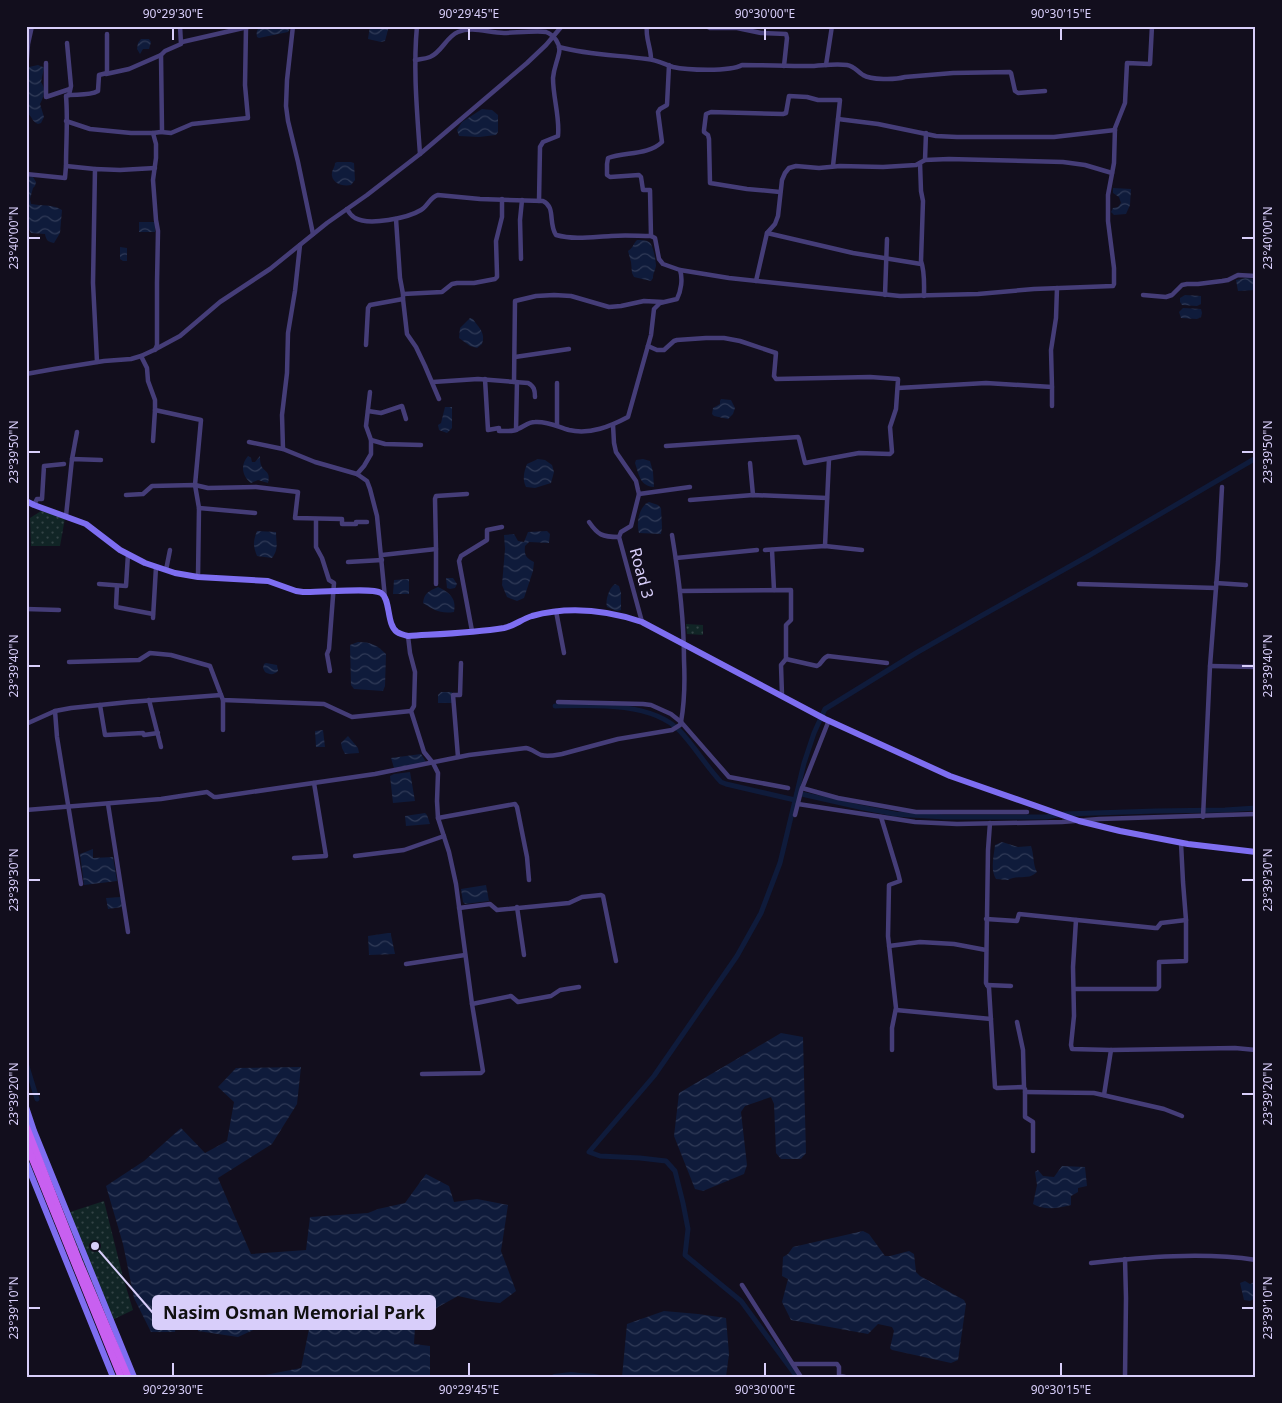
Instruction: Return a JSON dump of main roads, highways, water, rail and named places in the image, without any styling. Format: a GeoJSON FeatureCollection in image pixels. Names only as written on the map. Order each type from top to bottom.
{"type":"FeatureCollection","features":[{"type":"Feature","properties":{"kind":"main road"},"geometry":{"type":"LineString","coordinates":[[26,1126],[128,1377]]}},
{"type":"Feature","properties":{"kind":"main road"},"geometry":{"type":"LineString","coordinates":[[26,1143],[121,1377]]}},
{"type":"Feature","properties":{"kind":"water"},"geometry":{"type":"Polygon","coordinates":[[[261,26],[291,26],[288,32],[259,38],[257,37],[257,32],[261,26]]]}},
{"type":"Feature","properties":{"kind":"water"},"geometry":{"type":"Polygon","coordinates":[[[370,26],[389,26],[385,41],[368,39],[370,26]]]}},
{"type":"Feature","properties":{"kind":"water"},"geometry":{"type":"Polygon","coordinates":[[[141,39],[149,39],[151,42],[149,49],[143,49],[140,54],[137,49],[141,39]]]}},
{"type":"Feature","properties":{"kind":"water"},"geometry":{"type":"Polygon","coordinates":[[[38,65],[44,68],[41,82],[44,87],[44,93],[40,104],[44,117],[41,123],[38,124],[26,113],[28,69],[38,65]]]}},
{"type":"Feature","properties":{"kind":"water"},"geometry":{"type":"Polygon","coordinates":[[[482,109],[492,110],[498,115],[498,132],[496,135],[479,137],[459,136],[457,130],[462,122],[482,109]]]}},
{"type":"Feature","properties":{"kind":"water"},"geometry":{"type":"Polygon","coordinates":[[[337,162],[354,163],[355,180],[351,185],[341,185],[333,179],[332,172],[337,162]]]}},
{"type":"Feature","properties":{"kind":"water"},"geometry":{"type":"Polygon","coordinates":[[[26,176],[33,177],[36,182],[30,199],[31,204],[50,206],[62,210],[60,233],[54,243],[46,238],[45,234],[31,233],[30,231],[26,221],[26,176]]]}},
{"type":"Feature","properties":{"kind":"water"},"geometry":{"type":"Polygon","coordinates":[[[1113,188],[1131,189],[1130,205],[1126,214],[1114,215],[1111,212],[1113,208],[1118,207],[1121,203],[1119,197],[1113,193],[1113,188]]]}},
{"type":"Feature","properties":{"kind":"water"},"geometry":{"type":"Polygon","coordinates":[[[139,222],[155,222],[155,232],[139,232],[139,222]]]}},
{"type":"Feature","properties":{"kind":"water"},"geometry":{"type":"Polygon","coordinates":[[[637,240],[649,242],[653,249],[656,266],[651,281],[634,277],[632,273],[628,251],[637,240]]]}},
{"type":"Feature","properties":{"kind":"water"},"geometry":{"type":"Polygon","coordinates":[[[120,247],[127,248],[127,261],[120,259],[120,247]]]}},
{"type":"Feature","properties":{"kind":"water"},"geometry":{"type":"Polygon","coordinates":[[[1256,279],[1256,290],[1238,291],[1236,280],[1256,279]]]}},
{"type":"Feature","properties":{"kind":"water"},"geometry":{"type":"Polygon","coordinates":[[[1185,295],[1201,296],[1201,304],[1197,306],[1182,305],[1180,298],[1185,295]]]}},
{"type":"Feature","properties":{"kind":"water"},"geometry":{"type":"Polygon","coordinates":[[[1183,308],[1201,309],[1201,317],[1197,319],[1181,318],[1179,312],[1183,308]]]}},
{"type":"Feature","properties":{"kind":"water"},"geometry":{"type":"Polygon","coordinates":[[[470,318],[480,328],[483,337],[482,344],[477,348],[470,346],[459,338],[460,328],[470,318]]]}},
{"type":"Feature","properties":{"kind":"water"},"geometry":{"type":"Polygon","coordinates":[[[721,399],[731,400],[735,408],[733,414],[728,419],[712,414],[713,408],[720,404],[721,399]]]}},
{"type":"Feature","properties":{"kind":"water"},"geometry":{"type":"Polygon","coordinates":[[[445,407],[452,407],[452,428],[447,433],[439,430],[438,425],[441,423],[445,407]]]}},
{"type":"Feature","properties":{"kind":"water"},"geometry":{"type":"Polygon","coordinates":[[[248,456],[252,462],[255,462],[260,456],[262,468],[269,476],[268,483],[258,480],[251,483],[246,477],[243,467],[248,456]]]}},
{"type":"Feature","properties":{"kind":"water"},"geometry":{"type":"Polygon","coordinates":[[[538,459],[545,460],[552,465],[554,472],[551,483],[535,488],[526,487],[524,476],[527,464],[538,459]]]}},
{"type":"Feature","properties":{"kind":"water"},"geometry":{"type":"Polygon","coordinates":[[[636,460],[650,461],[654,487],[646,485],[639,476],[635,463],[636,460]]]}},
{"type":"Feature","properties":{"kind":"water"},"geometry":{"type":"Polygon","coordinates":[[[649,502],[661,508],[661,534],[639,533],[639,515],[643,507],[649,502]]]}},
{"type":"Feature","properties":{"kind":"water"},"geometry":{"type":"Polygon","coordinates":[[[257,531],[276,532],[276,549],[272,558],[257,556],[254,544],[257,531]]]}},
{"type":"Feature","properties":{"kind":"water"},"geometry":{"type":"Polygon","coordinates":[[[547,531],[550,534],[549,543],[529,542],[525,546],[526,556],[534,562],[524,598],[517,601],[507,597],[502,585],[505,549],[504,535],[514,534],[518,541],[524,542],[528,532],[547,531]]]}},
{"type":"Feature","properties":{"kind":"water"},"geometry":{"type":"Polygon","coordinates":[[[446,578],[453,578],[457,584],[455,588],[447,588],[446,578]]]}},
{"type":"Feature","properties":{"kind":"water"},"geometry":{"type":"Polygon","coordinates":[[[409,579],[409,594],[393,594],[394,580],[409,579]]]}},
{"type":"Feature","properties":{"kind":"water"},"geometry":{"type":"Polygon","coordinates":[[[615,584],[619,586],[621,593],[621,610],[617,611],[607,607],[609,591],[615,584]]]}},
{"type":"Feature","properties":{"kind":"water"},"geometry":{"type":"Polygon","coordinates":[[[438,587],[446,591],[453,599],[454,612],[437,611],[423,603],[424,597],[438,587]]]}},
{"type":"Feature","properties":{"kind":"water"},"geometry":{"type":"Polygon","coordinates":[[[358,642],[374,645],[386,654],[385,686],[383,691],[354,689],[351,685],[350,645],[358,642]]]}},
{"type":"Feature","properties":{"kind":"water"},"geometry":{"type":"Polygon","coordinates":[[[266,663],[277,665],[278,671],[272,674],[265,672],[263,668],[266,663]]]}},
{"type":"Feature","properties":{"kind":"water"},"geometry":{"type":"Polygon","coordinates":[[[441,692],[452,692],[452,703],[438,703],[438,695],[441,692]]]}},
{"type":"Feature","properties":{"kind":"water"},"geometry":{"type":"Polygon","coordinates":[[[323,730],[325,747],[316,747],[315,731],[323,730]]]}},
{"type":"Feature","properties":{"kind":"water"},"geometry":{"type":"Polygon","coordinates":[[[348,736],[358,748],[359,753],[345,754],[341,743],[348,736]]]}},
{"type":"Feature","properties":{"kind":"water"},"geometry":{"type":"Polygon","coordinates":[[[421,754],[426,762],[394,768],[391,758],[421,754]]]}},
{"type":"Feature","properties":{"kind":"water"},"geometry":{"type":"Polygon","coordinates":[[[410,772],[415,801],[393,803],[390,776],[410,772]]]}},
{"type":"Feature","properties":{"kind":"water"},"geometry":{"type":"Polygon","coordinates":[[[425,813],[430,824],[406,826],[405,816],[425,813]]]}},
{"type":"Feature","properties":{"kind":"water"},"geometry":{"type":"Polygon","coordinates":[[[1002,842],[1018,847],[1031,846],[1037,872],[1027,877],[1015,877],[1008,880],[996,879],[993,867],[995,845],[1002,842]]]}},
{"type":"Feature","properties":{"kind":"water"},"geometry":{"type":"Polygon","coordinates":[[[93,849],[93,858],[113,857],[117,881],[84,885],[80,854],[93,849]]]}},
{"type":"Feature","properties":{"kind":"water"},"geometry":{"type":"Polygon","coordinates":[[[486,885],[489,901],[465,904],[463,902],[461,889],[486,885]]]}},
{"type":"Feature","properties":{"kind":"water"},"geometry":{"type":"Polygon","coordinates":[[[121,897],[122,907],[108,909],[106,898],[121,897]]]}},
{"type":"Feature","properties":{"kind":"water"},"geometry":{"type":"Polygon","coordinates":[[[391,933],[395,954],[369,955],[368,936],[391,933]]]}},
{"type":"Feature","properties":{"kind":"water"},"geometry":{"type":"Polygon","coordinates":[[[781,1033],[803,1037],[806,1153],[801,1159],[781,1159],[776,1153],[774,1104],[771,1097],[745,1106],[741,1112],[747,1165],[744,1174],[703,1191],[695,1189],[674,1136],[679,1093],[781,1033]]]}},
{"type":"Feature","properties":{"kind":"water"},"geometry":{"type":"Polygon","coordinates":[[[301,1067],[297,1104],[272,1144],[218,1178],[251,1254],[306,1250],[310,1217],[368,1213],[405,1203],[426,1174],[449,1186],[454,1202],[477,1199],[508,1205],[501,1251],[516,1291],[500,1303],[458,1296],[438,1307],[415,1327],[414,1344],[430,1346],[430,1377],[265,1377],[265,1375],[301,1368],[309,1329],[269,1323],[238,1337],[198,1331],[197,1316],[177,1317],[175,1332],[151,1332],[134,1298],[123,1244],[106,1186],[144,1161],[181,1128],[205,1153],[227,1141],[234,1102],[218,1087],[236,1068],[301,1067]]]}},
{"type":"Feature","properties":{"kind":"water"},"geometry":{"type":"Polygon","coordinates":[[[1062,1166],[1085,1167],[1087,1186],[1078,1188],[1078,1192],[1071,1196],[1071,1205],[1047,1208],[1033,1204],[1037,1185],[1035,1172],[1038,1170],[1043,1176],[1054,1177],[1062,1166]]]}},
{"type":"Feature","properties":{"kind":"water"},"geometry":{"type":"Polygon","coordinates":[[[863,1231],[869,1234],[885,1256],[909,1251],[914,1254],[916,1272],[920,1276],[964,1300],[966,1304],[958,1360],[951,1363],[892,1350],[890,1348],[894,1331],[892,1327],[878,1324],[868,1334],[791,1320],[782,1302],[788,1279],[782,1276],[783,1257],[793,1247],[863,1231]]]}},
{"type":"Feature","properties":{"kind":"water"},"geometry":{"type":"Polygon","coordinates":[[[1245,1281],[1250,1284],[1256,1281],[1256,1298],[1250,1301],[1244,1300],[1240,1283],[1245,1281]]]}},
{"type":"Feature","properties":{"kind":"water"},"geometry":{"type":"Polygon","coordinates":[[[664,1311],[726,1318],[729,1354],[726,1377],[622,1377],[627,1324],[664,1311]]]}},
{"type":"Feature","properties":{"kind":"water"},"geometry":{"type":"Polygon","coordinates":[[[571,1372],[606,1377],[548,1377],[554,1374],[571,1372]]]}},
{"type":"Feature","properties":{"kind":"waterway"},"geometry":{"type":"LineString","coordinates":[[797,1377],[741,1301],[685,1255],[688,1229],[683,1203],[675,1171],[666,1161],[600,1156],[589,1152],[654,1076],[737,956],[761,913],[780,863],[804,763],[814,733],[825,709],[916,653],[1090,555],[1256,458]]}},
{"type":"Feature","properties":{"kind":"waterway"},"geometry":{"type":"LineString","coordinates":[[555,706],[621,707],[654,715],[680,731],[721,782],[795,800]]}},
{"type":"Feature","properties":{"kind":"waterway"},"geometry":{"type":"LineString","coordinates":[[797,793],[895,814],[944,817],[1046,817],[1064,814],[1256,808]]}},
{"type":"Feature","properties":{"kind":"waterway"},"geometry":{"type":"LineString","coordinates":[[26,1063],[37,1099]]}},
{"type":"Feature","properties":{"kind":"place","name":"Nasim Osman Memorial Park"},"geometry":{"type":"Point","coordinates":[95,1246]}}]}
